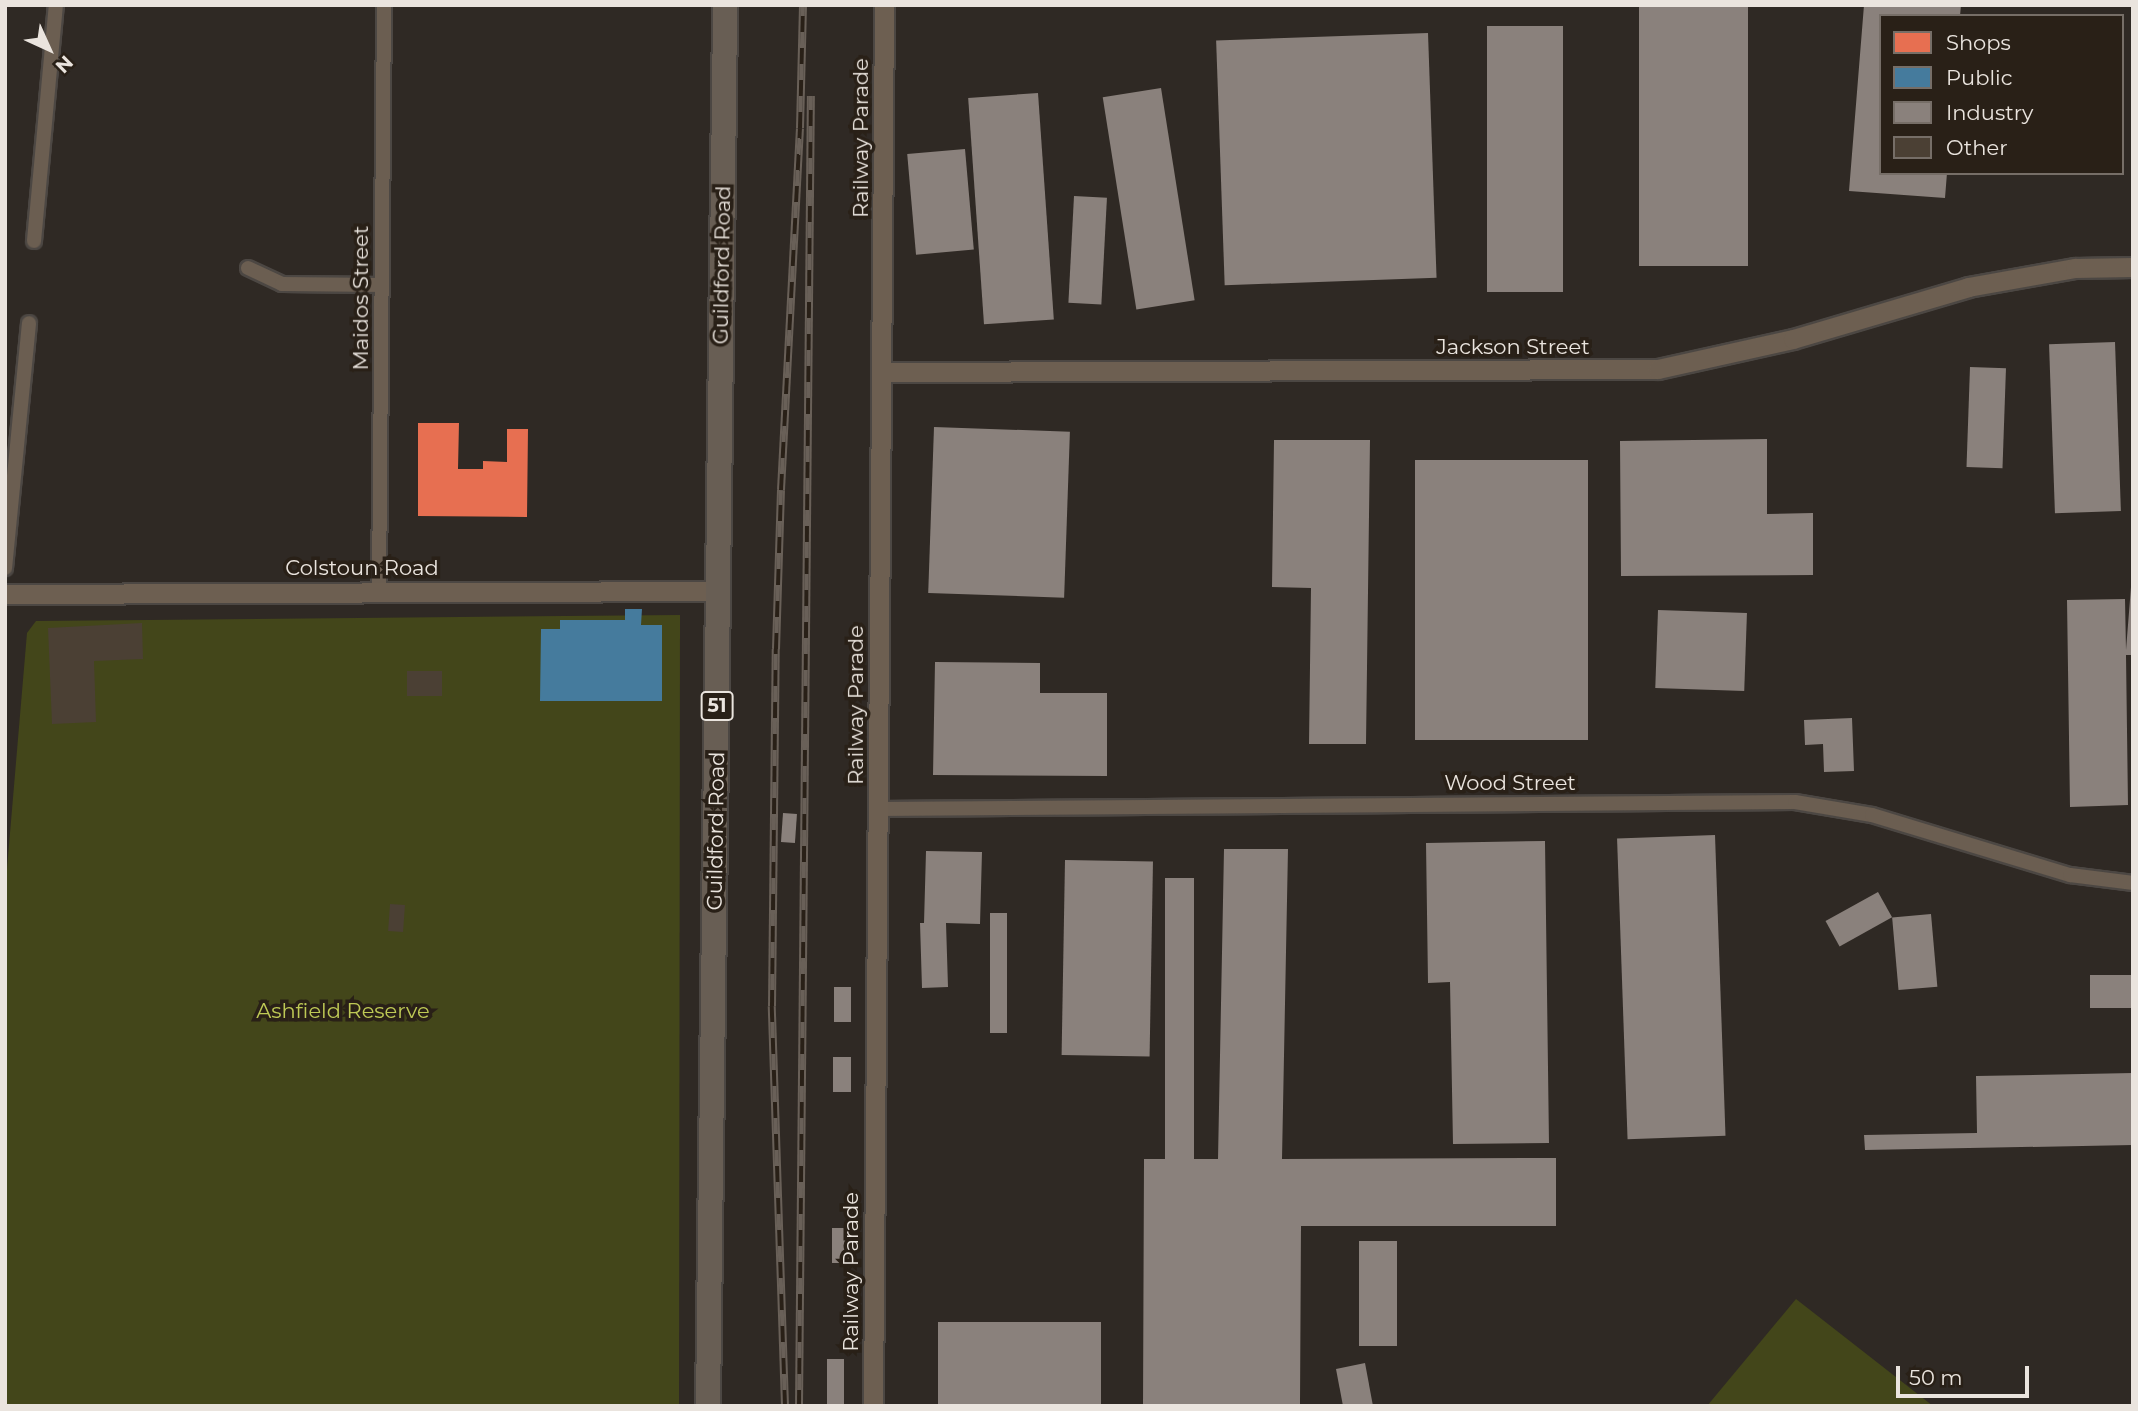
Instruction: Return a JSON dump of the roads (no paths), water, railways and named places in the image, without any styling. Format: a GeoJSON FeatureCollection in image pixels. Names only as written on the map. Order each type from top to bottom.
{"type":"FeatureCollection","features":[{"type":"Feature","properties":{"kind":"highway","name":"Guildford Road"},"geometry":{"type":"LineString","coordinates":[[708,1406],[725,5]]}},
{"type":"Feature","properties":{"kind":"street"},"geometry":{"type":"LineString","coordinates":[[34,242],[56,5]]}},
{"type":"Feature","properties":{"kind":"street","name":"Maidos Street"},"geometry":{"type":"LineString","coordinates":[[379,591],[384,5]]}},
{"type":"Feature","properties":{"kind":"street","name":"Railway Parade"},"geometry":{"type":"LineString","coordinates":[[873,1406],[884,5]]}},
{"type":"Feature","properties":{"kind":"street","name":"Jackson Street"},"geometry":{"type":"LineString","coordinates":[[882,372],[1658,369],[1793,340],[1968,287],[2075,268],[2133,267]]}},
{"type":"Feature","properties":{"kind":"street"},"geometry":{"type":"LineString","coordinates":[[247,268],[282,284],[382,285]]}},
{"type":"Feature","properties":{"kind":"street"},"geometry":{"type":"LineString","coordinates":[[5,568],[29,323]]}},
{"type":"Feature","properties":{"kind":"street","name":"Colstoun Road"},"geometry":{"type":"LineString","coordinates":[[5,594],[719,591]]}},
{"type":"Feature","properties":{"kind":"street","name":"Wood Street"},"geometry":{"type":"LineString","coordinates":[[878,809],[1794,802],[1872,815],[2070,875],[2133,883]]}},
{"type":"Feature","properties":{"kind":"railway"},"geometry":{"type":"LineString","coordinates":[[785,1406],[772,1006],[776,649],[781,490],[800,128],[803,5]]}},
{"type":"Feature","properties":{"kind":"railway"},"geometry":{"type":"LineString","coordinates":[[799,1406],[811,96]]}},
{"type":"Feature","properties":{"kind":"park label","name":"Ashfield Reserve"},"geometry":{"type":"Point","coordinates":[343,1011]}}]}
